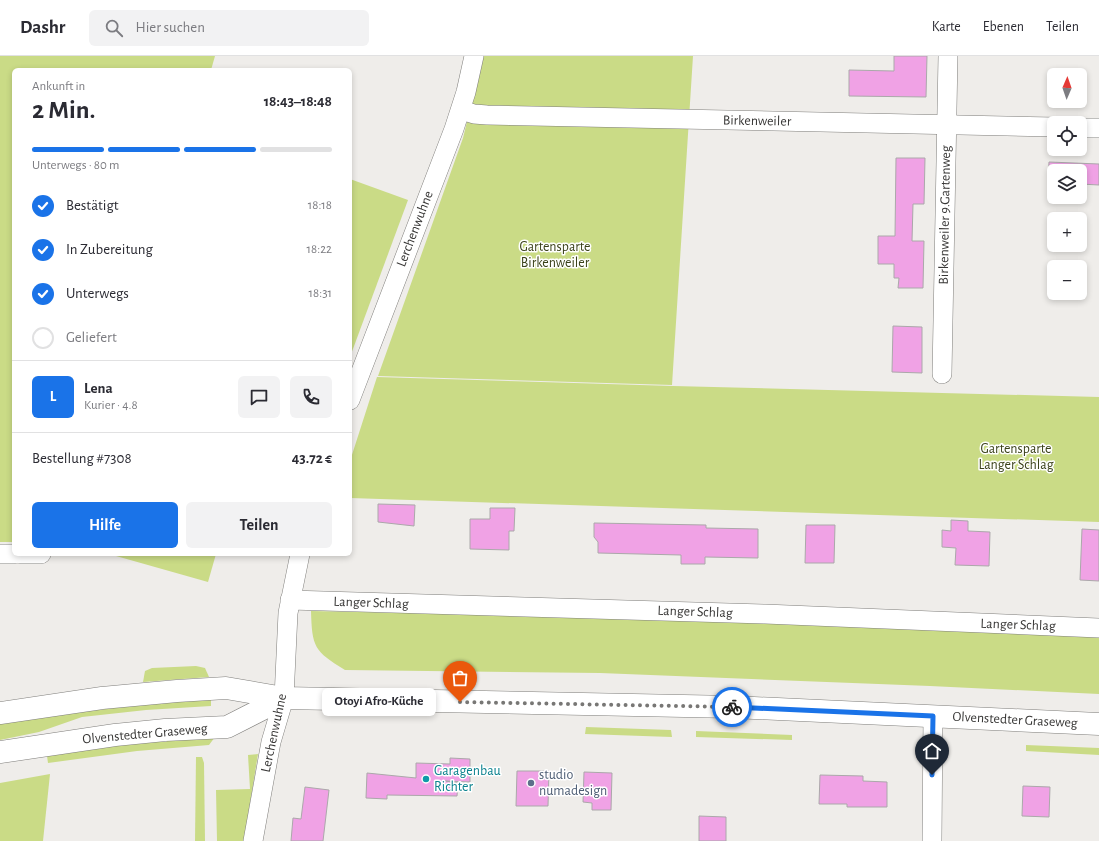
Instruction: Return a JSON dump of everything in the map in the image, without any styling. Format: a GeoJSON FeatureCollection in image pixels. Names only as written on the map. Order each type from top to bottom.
{"type":"FeatureCollection","features":[{"type":"Feature","properties":{"kind":"main road","name":"Olvenstedter Graseweg"},"geometry":{"type":"LineString","coordinates":[[0,713],[102,698],[226,688],[284,698],[734,707],[1099,724]]}},
{"type":"Feature","properties":{"kind":"main road","name":"Olvenstedter Graseweg"},"geometry":{"type":"LineString","coordinates":[[0,752],[108,736],[171,730],[227,727],[284,698]]}},
{"type":"Feature","properties":{"kind":"street","name":"Lerchenwuhne"},"geometry":{"type":"LineString","coordinates":[[352,395],[461,110],[474,56]]}},
{"type":"Feature","properties":{"kind":"street","name":"Birkenweiler 9.Gartenweg"},"geometry":{"type":"LineString","coordinates":[[942,374],[948,56]]}},
{"type":"Feature","properties":{"kind":"street","name":"Birkenweiler"},"geometry":{"type":"LineString","coordinates":[[461,110],[474,114],[487,115],[1047,127]]}},
{"type":"Feature","properties":{"kind":"street"},"geometry":{"type":"LineString","coordinates":[[1087,128],[1099,128]]}},
{"type":"Feature","properties":{"kind":"street"},"geometry":{"type":"LineString","coordinates":[[0,554],[12,554]]}},
{"type":"Feature","properties":{"kind":"street","name":"Lerchenwuhne"},"geometry":{"type":"LineString","coordinates":[[253,841],[271,742],[284,698],[290,600],[300,556]]}},
{"type":"Feature","properties":{"kind":"street","name":"Langer Schlag"},"geometry":{"type":"LineString","coordinates":[[290,600],[765,614],[1099,628]]}},
{"type":"Feature","properties":{"kind":"street"},"geometry":{"type":"LineString","coordinates":[[932,841],[933,716]]}},
{"type":"Feature","properties":{"kind":"green space"},"geometry":{"type":"Polygon","coordinates":[[[0,56],[215,56],[212,68],[12,68],[12,542],[0,542],[0,56]]]}},
{"type":"Feature","properties":{"kind":"green space","name":"Gartensparte Birkenweiler"},"geometry":{"type":"Polygon","coordinates":[[[483,56],[693,56],[672,385],[378,376],[463,138],[483,56]]]}},
{"type":"Feature","properties":{"kind":"green space"},"geometry":{"type":"Polygon","coordinates":[[[352,180],[408,200],[352,352],[352,180]]]}},
{"type":"Feature","properties":{"kind":"green space","name":"Gartensparte Langer Schlag"},"geometry":{"type":"Polygon","coordinates":[[[377,377],[1099,397],[1099,522],[352,498],[352,455],[377,377]]]}},
{"type":"Feature","properties":{"kind":"green space"},"geometry":{"type":"Polygon","coordinates":[[[116,556],[215,556],[208,582],[116,556]]]}},
{"type":"Feature","properties":{"kind":"green space"},"geometry":{"type":"Polygon","coordinates":[[[311,611],[509,615],[1099,633],[1099,694],[600,673],[345,670],[327,658],[317,647],[312,633],[311,611]]]}},
{"type":"Feature","properties":{"kind":"green space"},"geometry":{"type":"Polygon","coordinates":[[[196,666],[205,668],[209,677],[143,682],[145,671],[152,668],[196,666]]]}},
{"type":"Feature","properties":{"kind":"green space"},"geometry":{"type":"Polygon","coordinates":[[[211,699],[211,706],[146,710],[82,717],[39,732],[0,740],[0,724],[105,709],[211,699]]]}},
{"type":"Feature","properties":{"kind":"green space"},"geometry":{"type":"Polygon","coordinates":[[[586,727],[671,730],[672,737],[585,734],[586,727]]]}},
{"type":"Feature","properties":{"kind":"green space"},"geometry":{"type":"Polygon","coordinates":[[[696,731],[792,735],[792,740],[696,737],[696,731]]]}},
{"type":"Feature","properties":{"kind":"green space"},"geometry":{"type":"Polygon","coordinates":[[[215,737],[209,745],[137,751],[48,763],[47,756],[95,748],[157,741],[166,742],[168,740],[215,737]]]}},
{"type":"Feature","properties":{"kind":"green space"},"geometry":{"type":"Polygon","coordinates":[[[1026,745],[1099,748],[1099,755],[1026,751],[1026,745]]]}},
{"type":"Feature","properties":{"kind":"green space"},"geometry":{"type":"Polygon","coordinates":[[[258,754],[244,841],[217,841],[216,790],[250,789],[248,755],[258,754]]]}},
{"type":"Feature","properties":{"kind":"green space"},"geometry":{"type":"Polygon","coordinates":[[[196,757],[202,757],[204,763],[205,841],[195,841],[196,757]]]}},
{"type":"Feature","properties":{"kind":"green space"},"geometry":{"type":"Polygon","coordinates":[[[50,774],[43,841],[0,841],[0,783],[50,774]]]}},
{"type":"Feature","properties":{"kind":"building"},"geometry":{"type":"Polygon","coordinates":[[[894,56],[927,56],[926,97],[849,96],[849,70],[894,71],[894,56]]]}},
{"type":"Feature","properties":{"kind":"building"},"geometry":{"type":"Polygon","coordinates":[[[896,158],[925,158],[924,204],[913,204],[912,241],[924,241],[923,288],[898,288],[899,278],[894,278],[894,264],[878,264],[878,236],[895,236],[896,158]]]}},
{"type":"Feature","properties":{"kind":"building"},"geometry":{"type":"Polygon","coordinates":[[[1049,162],[1099,164],[1099,185],[1087,184],[1087,164],[1049,164],[1049,162]]]}},
{"type":"Feature","properties":{"kind":"building"},"geometry":{"type":"Polygon","coordinates":[[[893,326],[922,327],[922,373],[892,372],[893,326]]]}},
{"type":"Feature","properties":{"kind":"building"},"geometry":{"type":"Polygon","coordinates":[[[378,504],[415,505],[414,526],[378,522],[378,504]]]}},
{"type":"Feature","properties":{"kind":"building"},"geometry":{"type":"Polygon","coordinates":[[[490,508],[515,508],[514,531],[509,531],[509,550],[470,549],[470,519],[490,519],[490,508]]]}},
{"type":"Feature","properties":{"kind":"building"},"geometry":{"type":"Polygon","coordinates":[[[951,520],[968,521],[968,531],[990,532],[989,566],[955,565],[956,548],[942,547],[942,530],[951,531],[951,520]]]}},
{"type":"Feature","properties":{"kind":"building"},"geometry":{"type":"Polygon","coordinates":[[[594,523],[706,525],[706,528],[758,529],[758,558],[705,557],[705,564],[681,564],[681,555],[598,553],[598,542],[594,537],[594,523]]]}},
{"type":"Feature","properties":{"kind":"building"},"geometry":{"type":"Polygon","coordinates":[[[806,525],[835,525],[834,563],[805,563],[806,525]]]}},
{"type":"Feature","properties":{"kind":"building"},"geometry":{"type":"Polygon","coordinates":[[[1082,529],[1099,530],[1099,581],[1080,580],[1082,529]]]}},
{"type":"Feature","properties":{"kind":"building"},"geometry":{"type":"Polygon","coordinates":[[[450,758],[470,759],[470,782],[445,781],[458,783],[457,796],[387,795],[387,799],[366,798],[367,773],[416,778],[416,763],[450,764],[450,758]]]}},
{"type":"Feature","properties":{"kind":"building"},"geometry":{"type":"Polygon","coordinates":[[[517,771],[549,771],[548,806],[516,806],[517,771]]]}},
{"type":"Feature","properties":{"kind":"building"},"geometry":{"type":"Polygon","coordinates":[[[584,772],[612,773],[611,810],[592,810],[592,803],[583,802],[584,772]]]}},
{"type":"Feature","properties":{"kind":"building"},"geometry":{"type":"Polygon","coordinates":[[[820,775],[863,776],[863,781],[887,782],[887,807],[847,807],[847,804],[819,804],[820,775]]]}},
{"type":"Feature","properties":{"kind":"building"},"geometry":{"type":"Polygon","coordinates":[[[1023,786],[1050,787],[1049,817],[1022,816],[1023,786]]]}},
{"type":"Feature","properties":{"kind":"building"},"geometry":{"type":"Polygon","coordinates":[[[305,787],[329,790],[323,841],[291,841],[293,818],[301,819],[305,787]]]}},
{"type":"Feature","properties":{"kind":"building"},"geometry":{"type":"Polygon","coordinates":[[[699,816],[726,817],[726,841],[699,841],[699,816]]]}},
{"type":"Feature","properties":{"kind":"way so far"},"geometry":{"type":"LineString","coordinates":[[460,702],[538,702],[732,707]]}},
{"type":"Feature","properties":{"kind":"place","name":"Otoyi Afro-Küche"},"geometry":{"type":"Point","coordinates":[460,702]}},
{"type":"Feature","properties":{"kind":"place","name":"Garagenbau Richter"},"geometry":{"type":"Point","coordinates":[426,779]}},
{"type":"Feature","properties":{"kind":"place","name":"studio numadesign"},"geometry":{"type":"Point","coordinates":[531,783]}},
{"type":"Feature","properties":{"kind":"route"},"geometry":{"type":"LineString","coordinates":[[732,707],[933,716],[932,775]]}}]}
